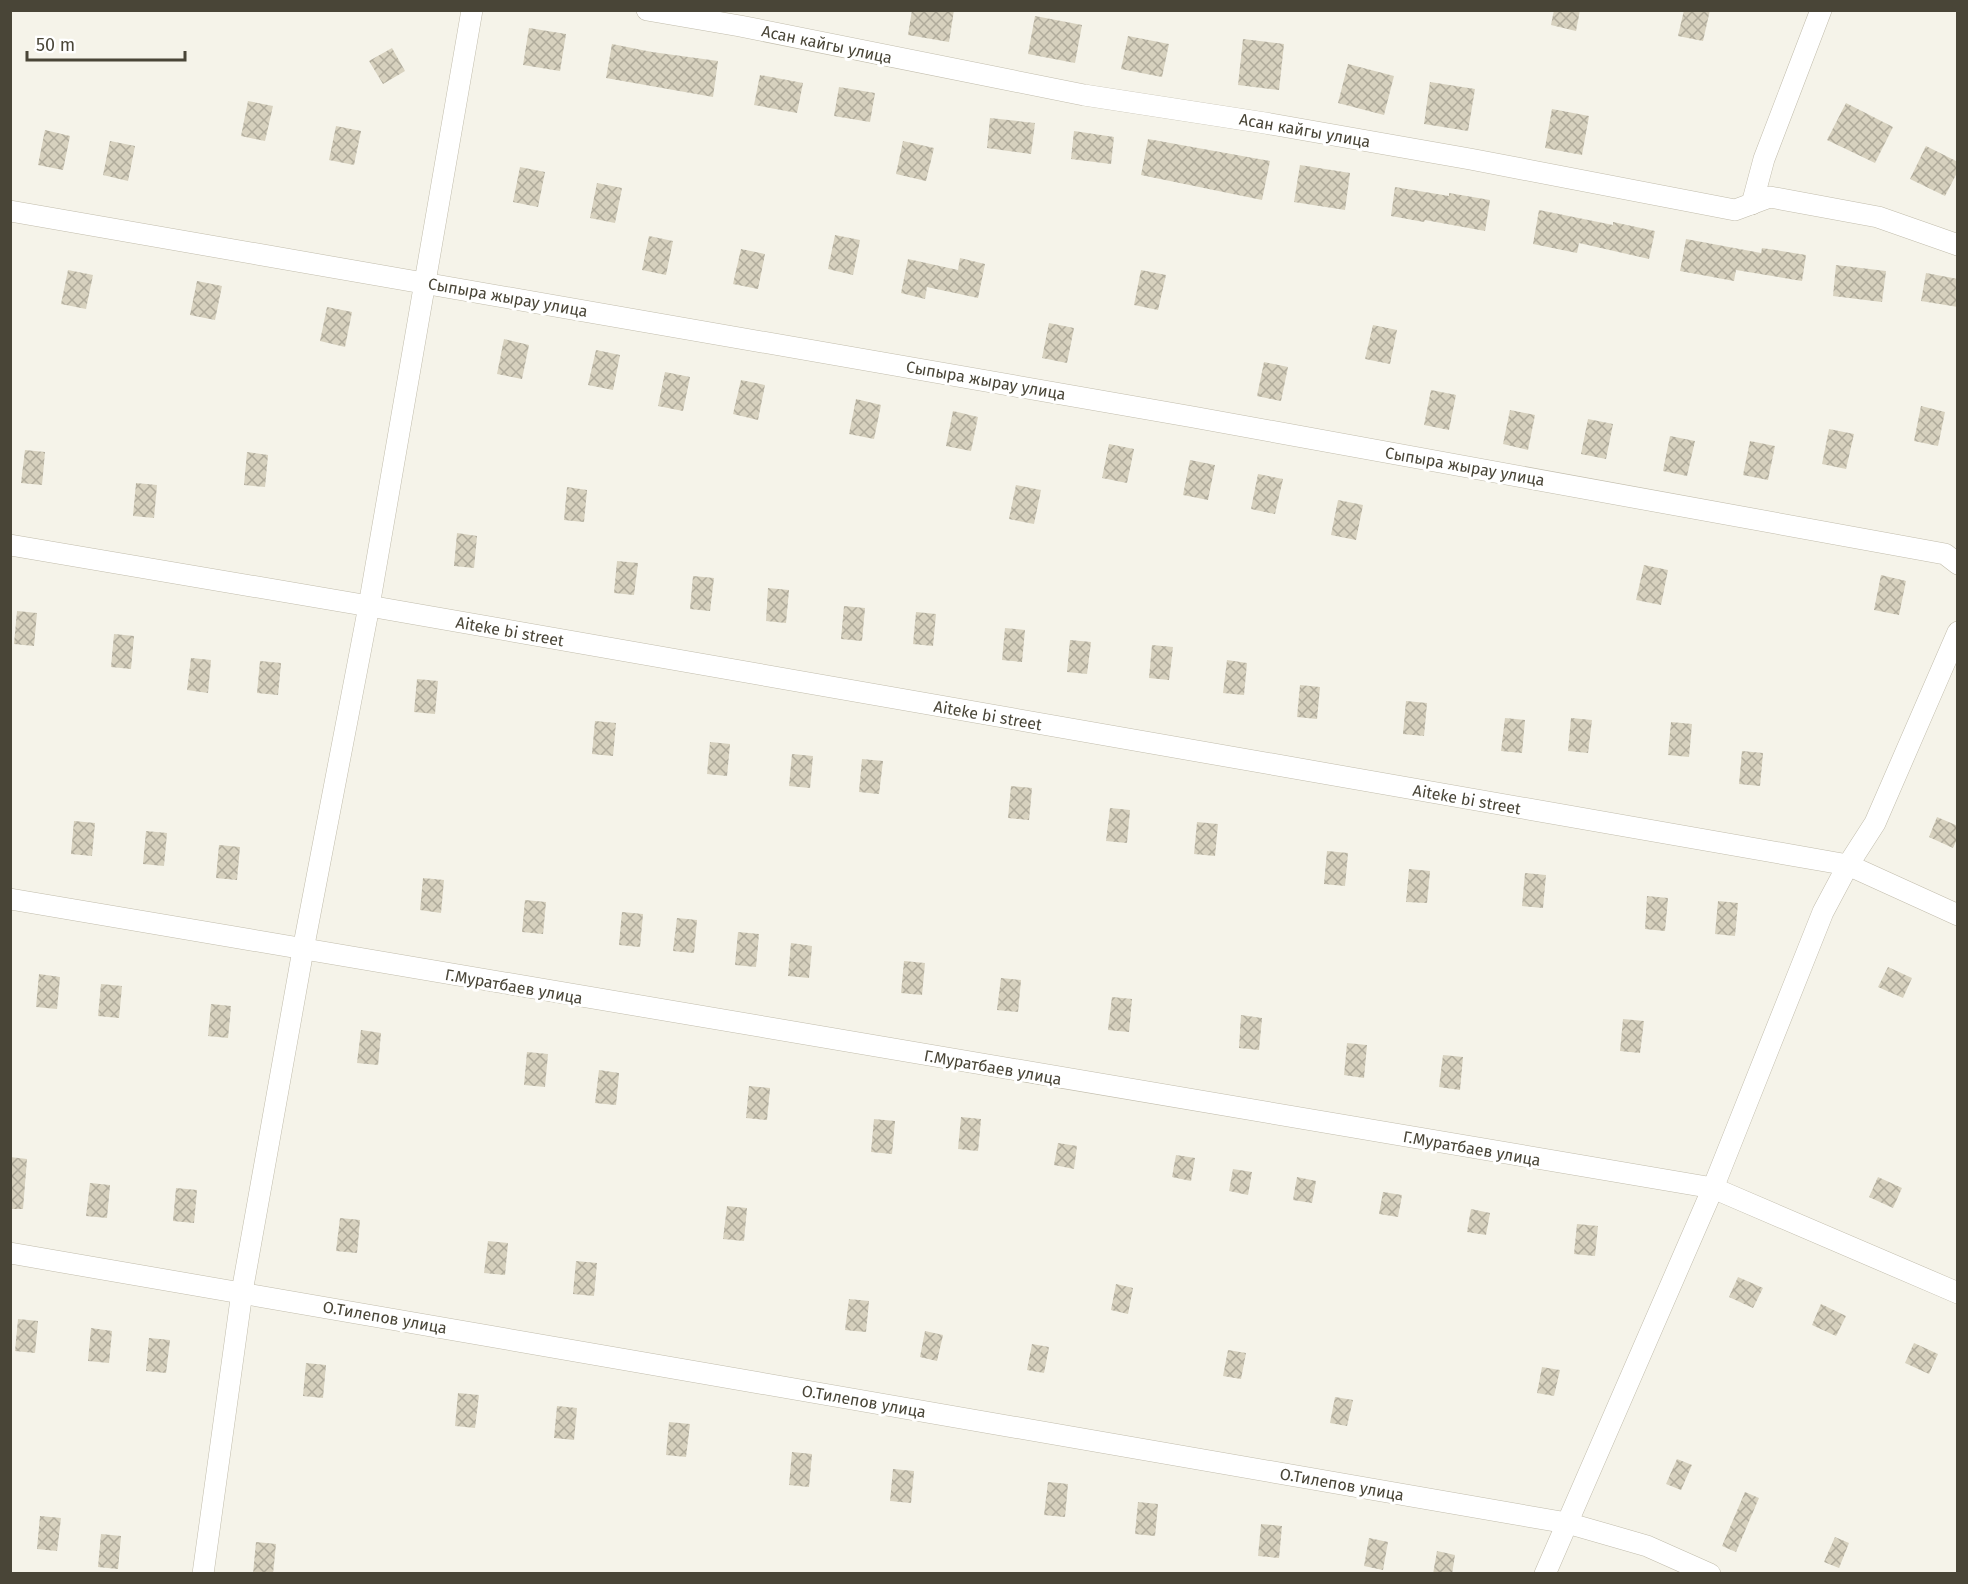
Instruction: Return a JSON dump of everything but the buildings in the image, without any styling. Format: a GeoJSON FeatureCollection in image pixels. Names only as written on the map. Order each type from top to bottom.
{"type":"FeatureCollection","features":[{"type":"Feature","properties":{"kind":"street"},"geometry":{"type":"LineString","coordinates":[[202,1574],[242,1292],[303,950],[369,606],[472,10]]}},
{"type":"Feature","properties":{"kind":"street","name":"Асан кайгы улица"},"geometry":{"type":"LineString","coordinates":[[647,10],[740,26],[1083,95],[1266,123],[1470,159],[1735,210],[1770,197],[1878,217],[1958,245]]}},
{"type":"Feature","properties":{"kind":"street"},"geometry":{"type":"LineString","coordinates":[[1752,204],[1764,159],[1821,10]]}},
{"type":"Feature","properties":{"kind":"street","name":"Сыпыра жырау улица"},"geometry":{"type":"LineString","coordinates":[[10,210],[1182,414],[1945,554],[1958,564]]}},
{"type":"Feature","properties":{"kind":"street","name":"Aiteke bi street"},"geometry":{"type":"LineString","coordinates":[[10,545],[1848,865],[1958,915]]}},
{"type":"Feature","properties":{"kind":"street"},"geometry":{"type":"LineString","coordinates":[[1545,1574],[1713,1188],[1823,912],[1848,865],[1875,823],[1958,632]]}},
{"type":"Feature","properties":{"kind":"street","name":"Г.Муратбаев улица"},"geometry":{"type":"LineString","coordinates":[[10,899],[1713,1188],[1958,1293]]}},
{"type":"Feature","properties":{"kind":"street","name":"О.Тилепов улица"},"geometry":{"type":"LineString","coordinates":[[10,1252],[1567,1523],[1647,1546],[1710,1574]]}}]}
